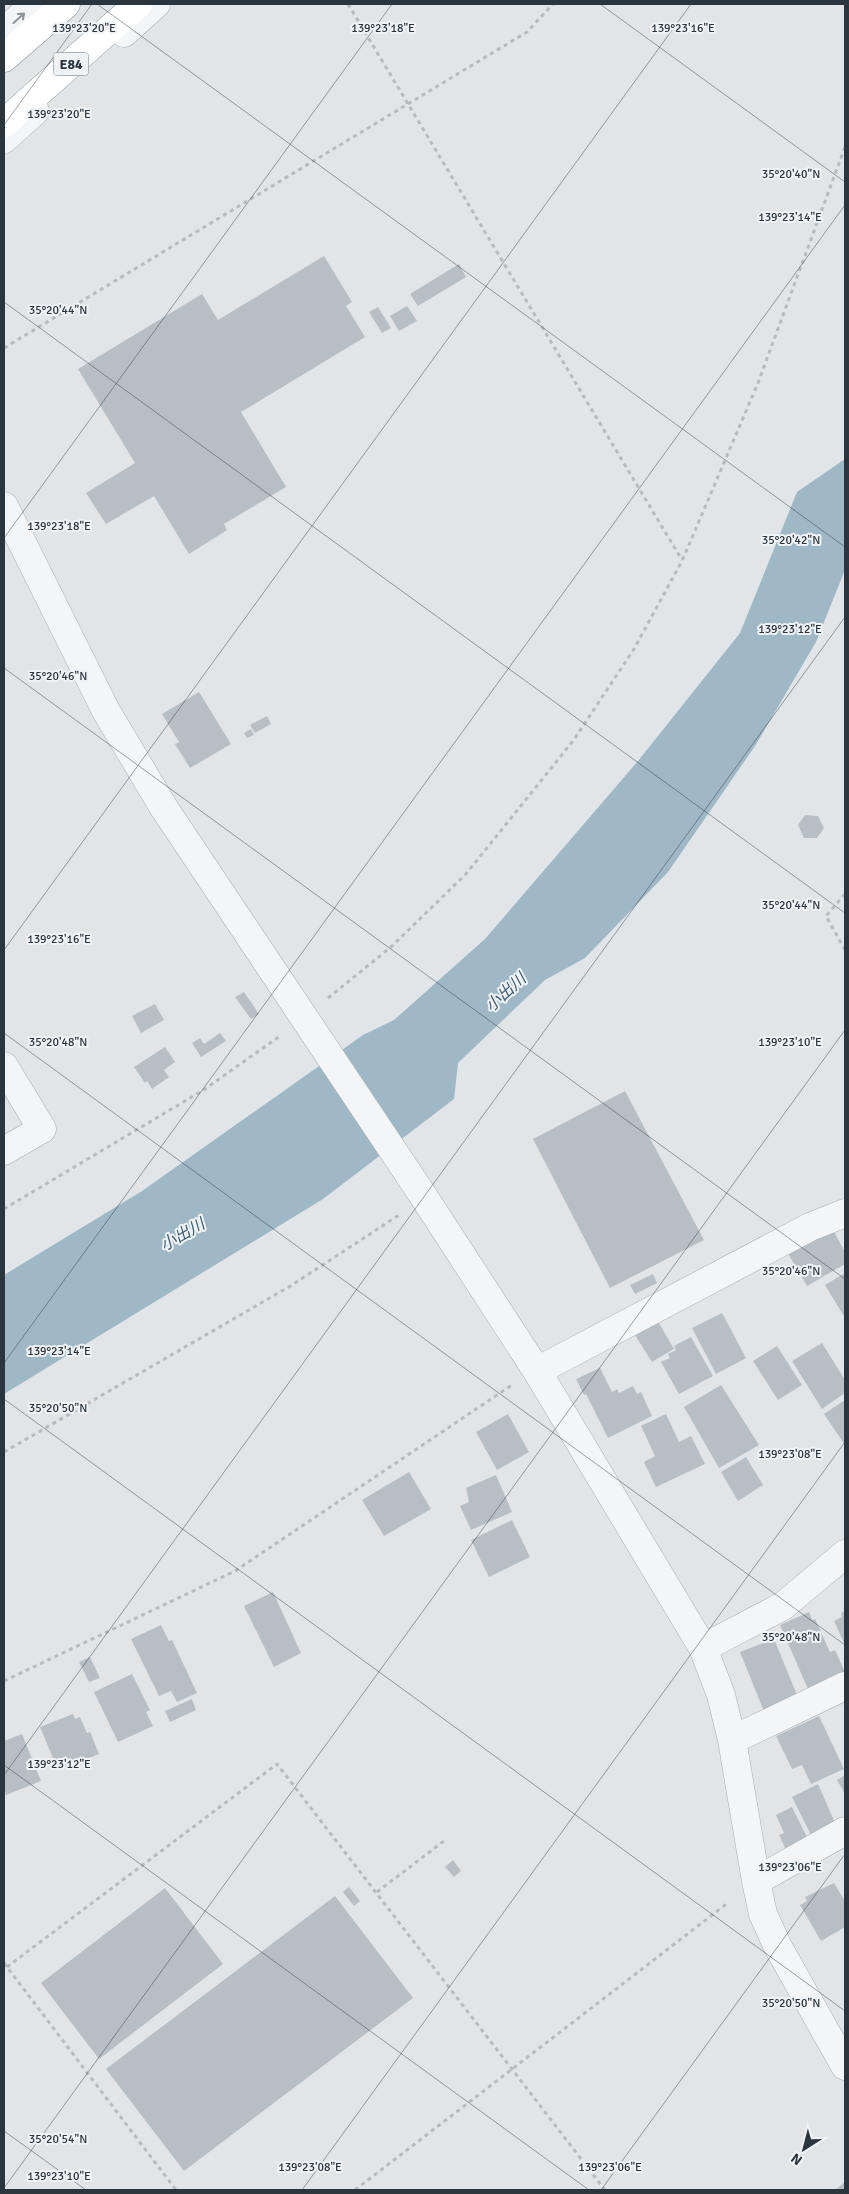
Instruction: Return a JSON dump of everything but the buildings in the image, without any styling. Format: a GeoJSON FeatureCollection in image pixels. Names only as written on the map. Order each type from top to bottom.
{"type":"FeatureCollection","features":[{"type":"Feature","properties":{"kind":"highway"},"geometry":{"type":"LineString","coordinates":[[4,58],[66,4]]}},
{"type":"Feature","properties":{"kind":"highway","name":"E84"},"geometry":{"type":"LineString","coordinates":[[4,123],[138,4]]}},
{"type":"Feature","properties":{"kind":"street"},"geometry":{"type":"LineString","coordinates":[[4,31],[35,4]]}},
{"type":"Feature","properties":{"kind":"street"},"geometry":{"type":"LineString","coordinates":[[4,139],[156,4]]}},
{"type":"Feature","properties":{"kind":"street"},"geometry":{"type":"LineString","coordinates":[[4,506],[106,711],[164,808],[423,1196],[537,1371],[703,1648],[721,1695],[732,1740],[763,1914],[776,1945],[845,2066]]}},
{"type":"Feature","properties":{"kind":"street"},"geometry":{"type":"LineString","coordinates":[[4,1066],[42,1129],[4,1151]]}},
{"type":"Feature","properties":{"kind":"street"},"geometry":{"type":"LineString","coordinates":[[537,1371],[810,1227],[845,1213]]}},
{"type":"Feature","properties":{"kind":"street"},"geometry":{"type":"LineString","coordinates":[[703,1648],[783,1606],[845,1554]]}},
{"type":"Feature","properties":{"kind":"street"},"geometry":{"type":"LineString","coordinates":[[732,1740],[845,1686]]}},
{"type":"Feature","properties":{"kind":"street"},"geometry":{"type":"LineString","coordinates":[[756,1881],[845,1831]]}},
{"type":"Feature","properties":{"kind":"path"},"geometry":{"type":"LineString","coordinates":[[348,4],[682,561]]}},
{"type":"Feature","properties":{"kind":"path"},"geometry":{"type":"LineString","coordinates":[[4,348],[406,103],[527,32],[553,4]]}},
{"type":"Feature","properties":{"kind":"path"},"geometry":{"type":"LineString","coordinates":[[4,1208],[205,1089],[274,1042],[305,1018],[391,947],[466,874],[573,741],[634,649],[682,561],[758,383],[845,147]]}},
{"type":"Feature","properties":{"kind":"path"},"geometry":{"type":"LineString","coordinates":[[845,894],[826,916],[845,950]]}},
{"type":"Feature","properties":{"kind":"path"},"geometry":{"type":"LineString","coordinates":[[4,1452],[292,1285],[423,1196]]}},
{"type":"Feature","properties":{"kind":"path"},"geometry":{"type":"LineString","coordinates":[[4,1681],[235,1571],[506,1388],[537,1371]]}},
{"type":"Feature","properties":{"kind":"path"},"geometry":{"type":"LineString","coordinates":[[7,1967],[277,1764],[604,2190]]}},
{"type":"Feature","properties":{"kind":"path"},"geometry":{"type":"LineString","coordinates":[[377,1892],[444,1841]]}},
{"type":"Feature","properties":{"kind":"path"},"geometry":{"type":"LineString","coordinates":[[355,2190],[512,2071],[756,1881]]}},
{"type":"Feature","properties":{"kind":"path"},"geometry":{"type":"LineString","coordinates":[[4,1963],[176,2190]]}},
{"type":"Feature","properties":{"kind":"water","name":"小出川"},"geometry":{"type":"Polygon","coordinates":[[[845,459],[845,570],[816,642],[755,746],[668,872],[585,958],[545,980],[458,1063],[454,1099],[323,1199],[4,1394],[4,1275],[142,1191],[363,1035],[394,1020],[485,939],[638,761],[740,633],[797,492],[845,459]]]}}]}
